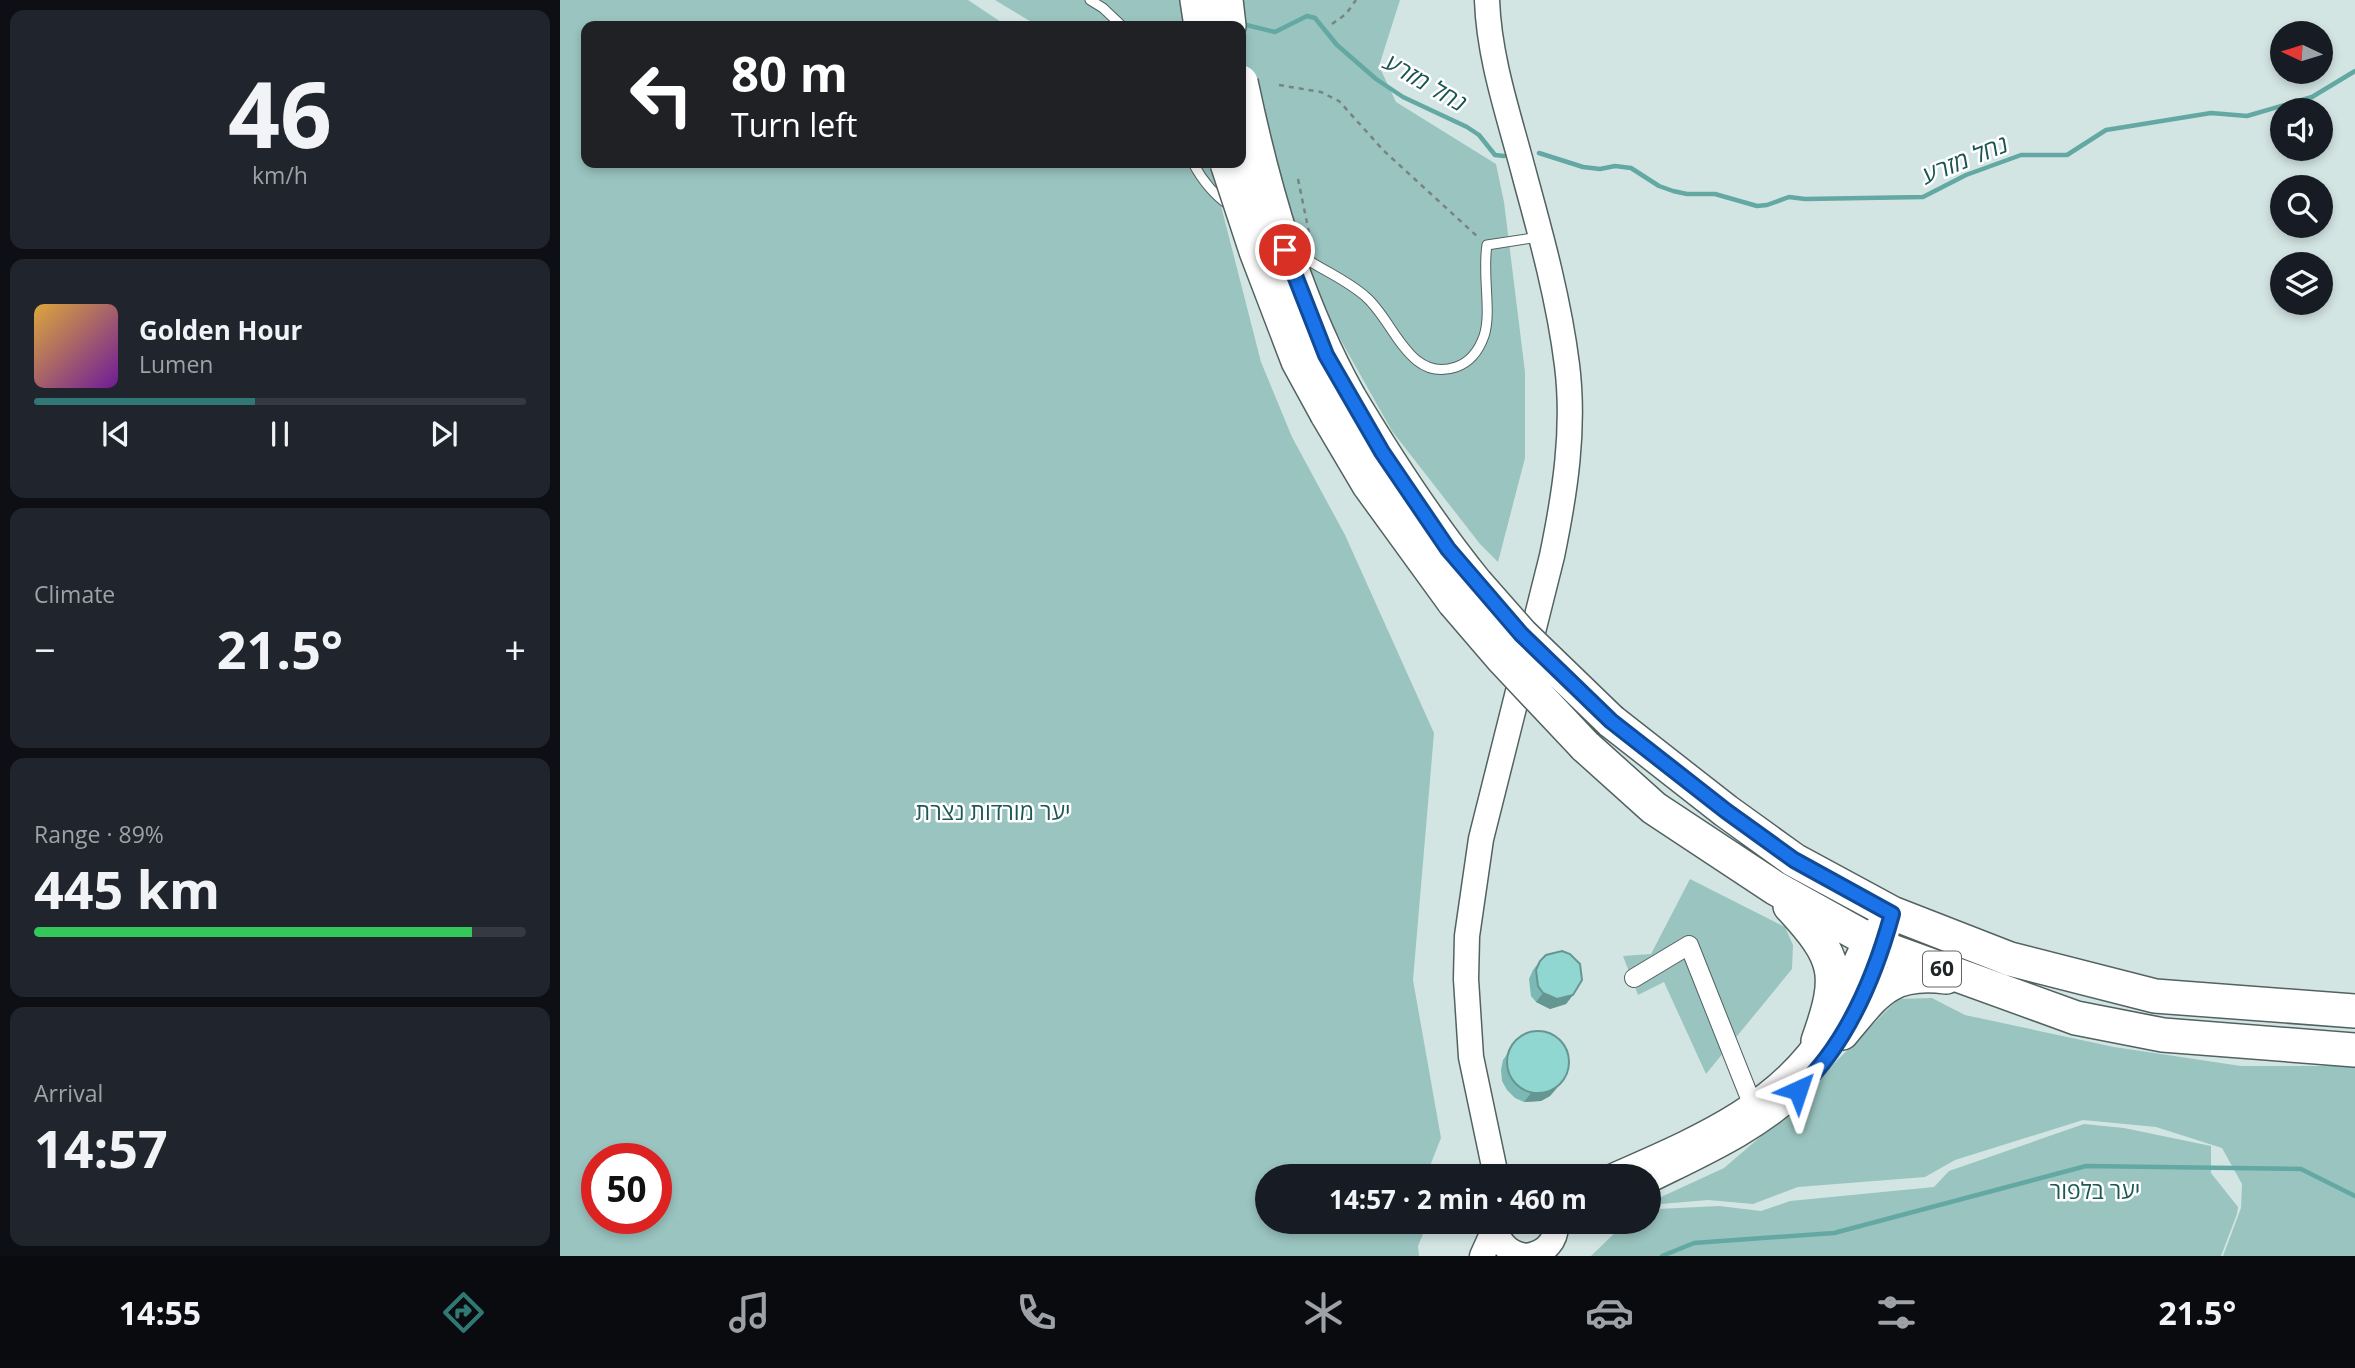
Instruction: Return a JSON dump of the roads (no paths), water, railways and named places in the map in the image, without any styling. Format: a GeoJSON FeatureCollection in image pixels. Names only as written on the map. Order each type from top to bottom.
{"type":"FeatureCollection","features":[{"type":"Feature","properties":{"kind":"highway"},"geometry":{"type":"LineString","coordinates":[[1197,0],[1200,21]]}},
{"type":"Feature","properties":{"kind":"highway"},"geometry":{"type":"LineString","coordinates":[[1226,0],[1228,21]]}},
{"type":"Feature","properties":{"kind":"highway","name":"60"},"geometry":{"type":"LineString","coordinates":[[1246,106],[1256,153],[1285,250],[1326,355],[1338,405],[1369,485],[1465,592],[1521,634],[1611,721],[1726,811],[1794,860],[1892,914],[2010,959],[2155,996],[2355,1011]]}},
{"type":"Feature","properties":{"kind":"highway","name":"60"},"geometry":{"type":"LineString","coordinates":[[1229,168],[1256,251],[1298,361],[1338,405]]}},
{"type":"Feature","properties":{"kind":"highway","name":"60"},"geometry":{"type":"LineString","coordinates":[[1465,592],[1503,659],[1585,746],[1654,808],[1775,888],[1875,943],[2076,1018],[2163,1035],[2355,1050]]}},
{"type":"Feature","properties":{"kind":"highway"},"geometry":{"type":"LineString","coordinates":[[1775,888],[1817,935],[1827,951],[1832,968],[1830,1037]]}},
{"type":"Feature","properties":{"kind":"highway"},"geometry":{"type":"LineString","coordinates":[[1830,1037],[1890,983],[1922,974],[1974,981]]}},
{"type":"Feature","properties":{"kind":"main road"},"geometry":{"type":"LineString","coordinates":[[1487,0],[1499,75],[1541,237],[1567,366],[1569,435],[1552,556],[1481,839],[1467,936],[1468,1021],[1473,1068],[1493,1164]]}},
{"type":"Feature","properties":{"kind":"main road"},"geometry":{"type":"LineString","coordinates":[[1661,1174],[1745,1132],[1765,1119],[1809,1080],[1830,1037],[1842,997],[1892,914]]}},
{"type":"Feature","properties":{"kind":"main road"},"geometry":{"type":"LineString","coordinates":[[1640,1164],[1753,1106],[1788,1078],[1830,1037]]}},
{"type":"Feature","properties":{"kind":"main road"},"geometry":{"type":"LineString","coordinates":[[1485,1125],[1504,1164]]}},
{"type":"Feature","properties":{"kind":"main road"},"geometry":{"type":"LineString","coordinates":[[1482,1256],[1491,1234]]}},
{"type":"Feature","properties":{"kind":"main road"},"geometry":{"type":"LineString","coordinates":[[1497,1234],[1508,1250],[1523,1256],[1544,1251],[1556,1234]]}},
{"type":"Feature","properties":{"kind":"street"},"geometry":{"type":"LineString","coordinates":[[1634,978],[1689,945],[1753,1106]]}},
{"type":"Feature","properties":{"kind":"lane"},"geometry":{"type":"LineString","coordinates":[[1090,0],[1117,21]]}},
{"type":"Feature","properties":{"kind":"lane"},"geometry":{"type":"LineString","coordinates":[[1196,168],[1220,200],[1264,230]]}},
{"type":"Feature","properties":{"kind":"lane"},"geometry":{"type":"LineString","coordinates":[[1275,237],[1318,268],[1347,282],[1367,297],[1389,322],[1413,358],[1437,370],[1450,369],[1470,359],[1484,338],[1487,314],[1484,272],[1487,245],[1541,237]]}},
{"type":"Feature","properties":{"kind":"waterway","name":"נחל מזרע"},"geometry":{"type":"LineString","coordinates":[[1246,25],[1275,32],[1307,16],[1315,18],[1337,45],[1376,79],[1403,97],[1467,127],[1479,135],[1495,155],[1504,156]]}},
{"type":"Feature","properties":{"kind":"waterway","name":"נחל מזרע"},"geometry":{"type":"LineString","coordinates":[[1539,153],[1583,167],[1631,168],[1659,186],[1673,191],[1715,194],[1757,206],[1789,197],[1923,197],[1966,175],[2021,155],[2067,155],[2106,130],[2211,113],[2247,116],[2312,97],[2355,71]]}},
{"type":"Feature","properties":{"kind":"waterway"},"geometry":{"type":"LineString","coordinates":[[1662,1256],[1694,1243],[1834,1233],[2086,1166],[2301,1169],[2355,1196]]}},
{"type":"Feature","properties":{"kind":"park label","name":"יער מורדות נצרת"},"geometry":{"type":"Point","coordinates":[993,812]}},
{"type":"Feature","properties":{"kind":"park label","name":"יער בלפור"},"geometry":{"type":"Point","coordinates":[2095,1191]}}]}
